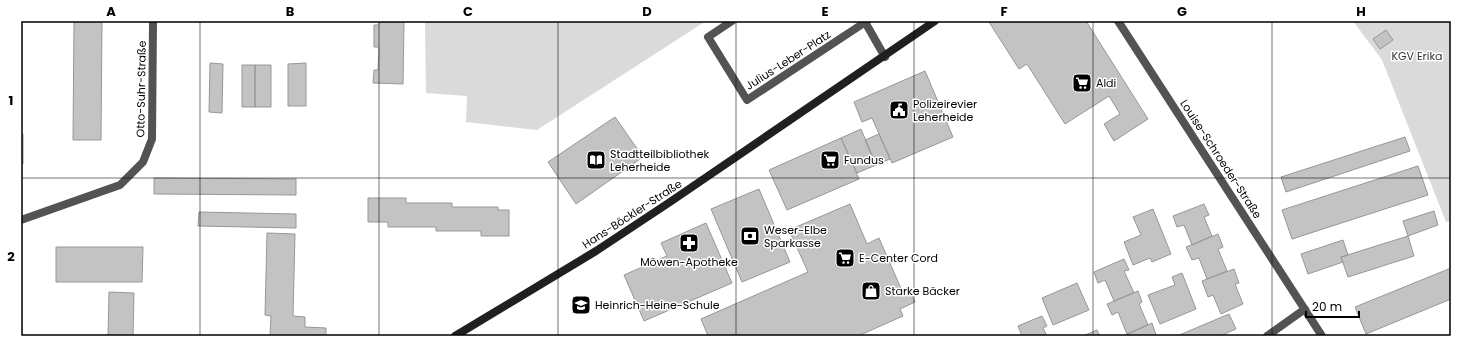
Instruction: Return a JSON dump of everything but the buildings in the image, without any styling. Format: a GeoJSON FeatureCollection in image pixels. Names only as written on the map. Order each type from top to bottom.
{"type":"FeatureCollection","features":[{"type":"Feature","properties":{"kind":"street","name":"Otto-Suhr-Straße"},"geometry":{"type":"LineString","coordinates":[[21,220],[120,185],[143,162],[152,139],[153,21]]}},
{"type":"Feature","properties":{"kind":"street","name":"Julius-Leber-Platz"},"geometry":{"type":"LineString","coordinates":[[732,21],[708,37],[747,100],[866,22]]}},
{"type":"Feature","properties":{"kind":"street","name":"Hans-Böckler-Straße"},"geometry":{"type":"LineString","coordinates":[[455,336],[596,251],[885,57],[935,21]]}},
{"type":"Feature","properties":{"kind":"street","name":"Louise-Schroeder-Straße"},"geometry":{"type":"LineString","coordinates":[[1118,21],[1322,336]]}},
{"type":"Feature","properties":{"kind":"street"},"geometry":{"type":"LineString","coordinates":[[866,22],[885,57]]}},
{"type":"Feature","properties":{"kind":"street"},"geometry":{"type":"LineString","coordinates":[[1267,336],[1305,309]]}},
{"type":"Feature","properties":{"kind":"green space"},"geometry":{"type":"Polygon","coordinates":[[[425,21],[706,21],[537,130],[466,122],[467,96],[426,93],[425,21]]]}},
{"type":"Feature","properties":{"kind":"green space","name":"KGV Erika"},"geometry":{"type":"Polygon","coordinates":[[[1353,21],[1451,21],[1451,221],[1446,222],[1382,60],[1353,21]]]}},
{"type":"Feature","properties":{"kind":"place","name":"Aldi"},"geometry":{"type":"Point","coordinates":[1082,83]}},
{"type":"Feature","properties":{"kind":"place","name":"Polizeirevier Leherheide"},"geometry":{"type":"Point","coordinates":[899,110]}},
{"type":"Feature","properties":{"kind":"place","name":"Stadtteilbibliothek Leherheide"},"geometry":{"type":"Point","coordinates":[596,160]}},
{"type":"Feature","properties":{"kind":"place","name":"Fundus"},"geometry":{"type":"Point","coordinates":[830,160]}},
{"type":"Feature","properties":{"kind":"place","name":"Weser-Elbe Sparkasse"},"geometry":{"type":"Point","coordinates":[750,236]}},
{"type":"Feature","properties":{"kind":"place","name":"Möwen-Apotheke"},"geometry":{"type":"Point","coordinates":[689,243]}},
{"type":"Feature","properties":{"kind":"place","name":"E-Center Cord"},"geometry":{"type":"Point","coordinates":[845,258]}},
{"type":"Feature","properties":{"kind":"place","name":"Starke Bäcker"},"geometry":{"type":"Point","coordinates":[871,291]}},
{"type":"Feature","properties":{"kind":"place","name":"Heinrich-Heine-Schule"},"geometry":{"type":"Point","coordinates":[581,305]}}]}
